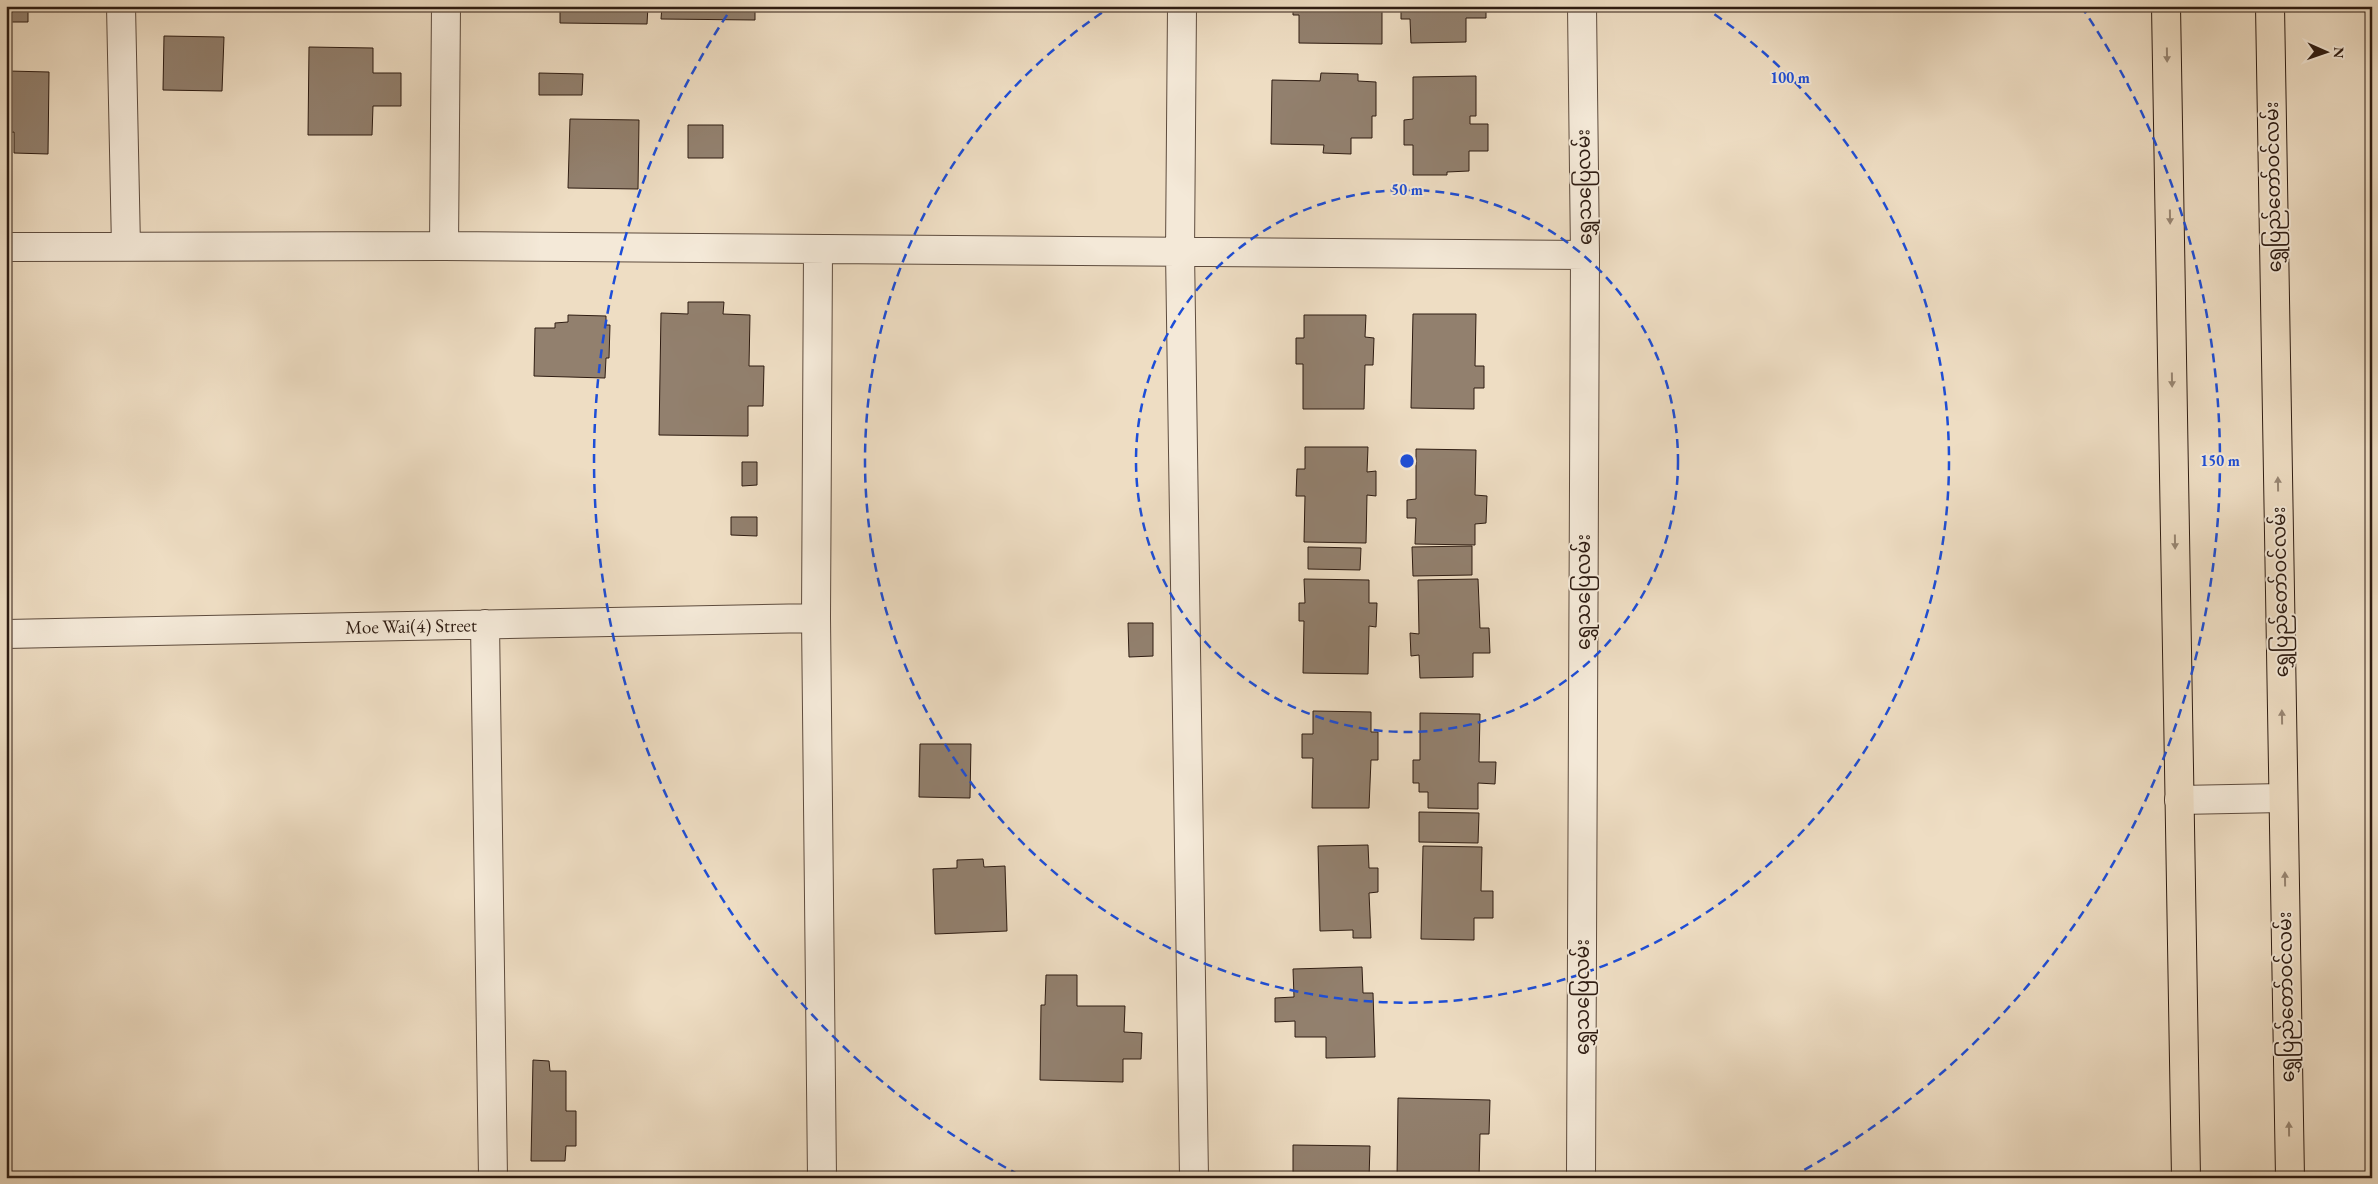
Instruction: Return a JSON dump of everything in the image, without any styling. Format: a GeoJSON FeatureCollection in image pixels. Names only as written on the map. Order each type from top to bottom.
{"type":"FeatureCollection","features":[{"type":"Feature","properties":{"kind":"main road"},"geometry":{"type":"LineString","coordinates":[[2166,6],[2186,1178]]}},
{"type":"Feature","properties":{"kind":"main road","name":"ရွှေပြည်တော်ဝင်လမ်း"},"geometry":{"type":"LineString","coordinates":[[2270,6],[2290,1178]]}},
{"type":"Feature","properties":{"kind":"street"},"geometry":{"type":"LineString","coordinates":[[121,6],[126,247]]}},
{"type":"Feature","properties":{"kind":"street"},"geometry":{"type":"LineString","coordinates":[[444,246],[446,6]]}},
{"type":"Feature","properties":{"kind":"street"},"geometry":{"type":"LineString","coordinates":[[1182,6],[1180,252],[1194,1178]]}},
{"type":"Feature","properties":{"kind":"street","name":"ရွှေသပြေလမ်း"},"geometry":{"type":"LineString","coordinates":[[1581,1178],[1584,255],[1582,6]]}},
{"type":"Feature","properties":{"kind":"street"},"geometry":{"type":"LineString","coordinates":[[6,247],[444,246],[1584,255]]}},
{"type":"Feature","properties":{"kind":"street"},"geometry":{"type":"LineString","coordinates":[[818,249],[816,618],[822,1178]]}},
{"type":"Feature","properties":{"kind":"street","name":"Moe Wai(4) Street"},"geometry":{"type":"LineString","coordinates":[[6,634],[816,618]]}},
{"type":"Feature","properties":{"kind":"street"},"geometry":{"type":"LineString","coordinates":[[485,624],[494,1178]]}},
{"type":"Feature","properties":{"kind":"street"},"geometry":{"type":"LineString","coordinates":[[2179,800],[2283,798]]}},
{"type":"Feature","properties":{"kind":"building"},"geometry":{"type":"Polygon","coordinates":[[[6,6],[28,6],[28,22],[7,22],[7,48],[6,6]]]}},
{"type":"Feature","properties":{"kind":"building"},"geometry":{"type":"Polygon","coordinates":[[[560,6],[648,6],[647,24],[560,23],[560,6]]]}},
{"type":"Feature","properties":{"kind":"building"},"geometry":{"type":"Polygon","coordinates":[[[662,6],[755,6],[755,20],[661,19],[662,6]]]}},
{"type":"Feature","properties":{"kind":"building"},"geometry":{"type":"Polygon","coordinates":[[[1293,6],[1382,6],[1382,44],[1299,43],[1299,15],[1293,15],[1293,6]]]}},
{"type":"Feature","properties":{"kind":"building"},"geometry":{"type":"Polygon","coordinates":[[[1401,6],[1486,6],[1486,18],[1466,18],[1466,42],[1411,43],[1410,19],[1401,19],[1401,6]]]}},
{"type":"Feature","properties":{"kind":"building"},"geometry":{"type":"Polygon","coordinates":[[[164,36],[224,37],[222,91],[163,90],[164,36]]]}},
{"type":"Feature","properties":{"kind":"building"},"geometry":{"type":"Polygon","coordinates":[[[309,47],[373,48],[373,73],[401,73],[401,106],[373,106],[372,135],[308,135],[309,47]]]}},
{"type":"Feature","properties":{"kind":"building"},"geometry":{"type":"Polygon","coordinates":[[[8,71],[49,72],[48,154],[14,153],[14,132],[7,133],[8,71]]]}},
{"type":"Feature","properties":{"kind":"building"},"geometry":{"type":"Polygon","coordinates":[[[539,73],[583,74],[582,95],[539,95],[539,73]]]}},
{"type":"Feature","properties":{"kind":"building"},"geometry":{"type":"Polygon","coordinates":[[[1321,73],[1358,74],[1358,81],[1376,82],[1376,116],[1372,116],[1372,138],[1351,138],[1351,154],[1323,153],[1324,145],[1271,144],[1272,80],[1320,81],[1321,73]]]}},
{"type":"Feature","properties":{"kind":"building"},"geometry":{"type":"Polygon","coordinates":[[[1476,76],[1476,116],[1470,116],[1470,124],[1488,124],[1488,151],[1469,151],[1469,171],[1447,172],[1447,175],[1413,175],[1413,145],[1404,145],[1404,120],[1413,119],[1413,77],[1476,76]]]}},
{"type":"Feature","properties":{"kind":"building"},"geometry":{"type":"Polygon","coordinates":[[[570,119],[639,120],[638,189],[568,188],[570,119]]]}},
{"type":"Feature","properties":{"kind":"building"},"geometry":{"type":"Polygon","coordinates":[[[688,125],[723,125],[723,158],[688,158],[688,125]]]}},
{"type":"Feature","properties":{"kind":"building"},"geometry":{"type":"Polygon","coordinates":[[[688,302],[724,302],[723,314],[750,315],[749,366],[764,366],[763,406],[748,406],[748,436],[659,435],[661,313],[688,314],[688,302]]]}},
{"type":"Feature","properties":{"kind":"building"},"geometry":{"type":"Polygon","coordinates":[[[1413,314],[1476,314],[1475,366],[1484,366],[1484,388],[1474,388],[1474,409],[1411,408],[1413,314]]]}},
{"type":"Feature","properties":{"kind":"building"},"geometry":{"type":"Polygon","coordinates":[[[568,315],[606,316],[606,325],[610,325],[609,358],[606,358],[605,378],[534,376],[535,328],[555,328],[555,323],[568,322],[568,315]]]}},
{"type":"Feature","properties":{"kind":"building"},"geometry":{"type":"Polygon","coordinates":[[[1304,315],[1366,315],[1365,337],[1374,338],[1373,365],[1365,365],[1364,409],[1303,409],[1303,364],[1296,364],[1296,338],[1304,338],[1304,315]]]}},
{"type":"Feature","properties":{"kind":"building"},"geometry":{"type":"Polygon","coordinates":[[[1305,447],[1368,447],[1367,472],[1376,471],[1376,496],[1367,495],[1366,543],[1304,542],[1305,496],[1296,496],[1297,469],[1305,469],[1305,447]]]}},
{"type":"Feature","properties":{"kind":"building"},"geometry":{"type":"Polygon","coordinates":[[[1416,449],[1476,450],[1475,495],[1487,496],[1486,523],[1475,524],[1475,545],[1415,544],[1416,518],[1407,518],[1407,500],[1416,499],[1416,449]]]}},
{"type":"Feature","properties":{"kind":"building"},"geometry":{"type":"Polygon","coordinates":[[[742,462],[757,462],[757,485],[742,486],[742,462]]]}},
{"type":"Feature","properties":{"kind":"building"},"geometry":{"type":"Polygon","coordinates":[[[731,517],[757,517],[757,536],[731,535],[731,517]]]}},
{"type":"Feature","properties":{"kind":"building"},"geometry":{"type":"Polygon","coordinates":[[[1472,546],[1472,575],[1413,576],[1412,547],[1472,546]]]}},
{"type":"Feature","properties":{"kind":"building"},"geometry":{"type":"Polygon","coordinates":[[[1308,547],[1361,548],[1360,570],[1308,569],[1308,547]]]}},
{"type":"Feature","properties":{"kind":"building"},"geometry":{"type":"Polygon","coordinates":[[[1304,579],[1369,580],[1369,603],[1377,603],[1376,627],[1369,626],[1368,674],[1303,673],[1304,621],[1299,621],[1299,603],[1305,603],[1304,579]]]}},
{"type":"Feature","properties":{"kind":"building"},"geometry":{"type":"Polygon","coordinates":[[[1478,579],[1480,628],[1489,628],[1490,653],[1473,653],[1473,677],[1420,678],[1419,655],[1411,656],[1410,633],[1419,634],[1418,580],[1478,579]]]}},
{"type":"Feature","properties":{"kind":"building"},"geometry":{"type":"Polygon","coordinates":[[[1128,623],[1153,623],[1153,656],[1129,657],[1128,623]]]}},
{"type":"Feature","properties":{"kind":"building"},"geometry":{"type":"Polygon","coordinates":[[[1313,711],[1371,712],[1371,732],[1378,732],[1378,760],[1371,760],[1369,808],[1312,808],[1313,758],[1302,758],[1302,734],[1313,734],[1313,711]]]}},
{"type":"Feature","properties":{"kind":"building"},"geometry":{"type":"Polygon","coordinates":[[[1420,713],[1480,714],[1479,762],[1496,762],[1495,784],[1478,783],[1478,809],[1428,808],[1428,792],[1419,792],[1419,783],[1413,783],[1413,760],[1420,760],[1420,713]]]}},
{"type":"Feature","properties":{"kind":"building"},"geometry":{"type":"Polygon","coordinates":[[[920,744],[971,744],[970,798],[919,797],[920,744]]]}},
{"type":"Feature","properties":{"kind":"building"},"geometry":{"type":"Polygon","coordinates":[[[1419,812],[1479,813],[1478,843],[1419,842],[1419,812]]]}},
{"type":"Feature","properties":{"kind":"building"},"geometry":{"type":"Polygon","coordinates":[[[1368,845],[1369,868],[1378,868],[1378,892],[1369,893],[1371,938],[1353,938],[1353,930],[1320,931],[1318,846],[1368,845]]]}},
{"type":"Feature","properties":{"kind":"building"},"geometry":{"type":"Polygon","coordinates":[[[1423,846],[1482,847],[1481,891],[1493,891],[1493,918],[1474,918],[1474,940],[1421,939],[1423,846]]]}},
{"type":"Feature","properties":{"kind":"building"},"geometry":{"type":"Polygon","coordinates":[[[983,859],[984,867],[1005,866],[1007,931],[935,934],[933,869],[957,868],[957,860],[983,859]]]}},
{"type":"Feature","properties":{"kind":"building"},"geometry":{"type":"Polygon","coordinates":[[[1362,967],[1363,993],[1373,993],[1375,1057],[1326,1058],[1326,1037],[1295,1037],[1295,1021],[1275,1022],[1275,998],[1294,997],[1293,969],[1362,967]]]}},
{"type":"Feature","properties":{"kind":"building"},"geometry":{"type":"Polygon","coordinates":[[[1046,975],[1077,975],[1077,1006],[1125,1006],[1124,1032],[1142,1033],[1141,1059],[1123,1059],[1123,1082],[1040,1080],[1041,1005],[1045,1005],[1046,975]]]}},
{"type":"Feature","properties":{"kind":"building"},"geometry":{"type":"Polygon","coordinates":[[[533,1060],[549,1061],[550,1071],[566,1071],[566,1111],[576,1111],[576,1146],[566,1146],[565,1161],[531,1161],[533,1060]]]}},
{"type":"Feature","properties":{"kind":"building"},"geometry":{"type":"Polygon","coordinates":[[[1398,1098],[1490,1100],[1489,1134],[1480,1134],[1479,1178],[1397,1178],[1398,1098]]]}},
{"type":"Feature","properties":{"kind":"building"},"geometry":{"type":"Polygon","coordinates":[[[1293,1145],[1370,1146],[1369,1178],[1293,1178],[1293,1145]]]}}]}
